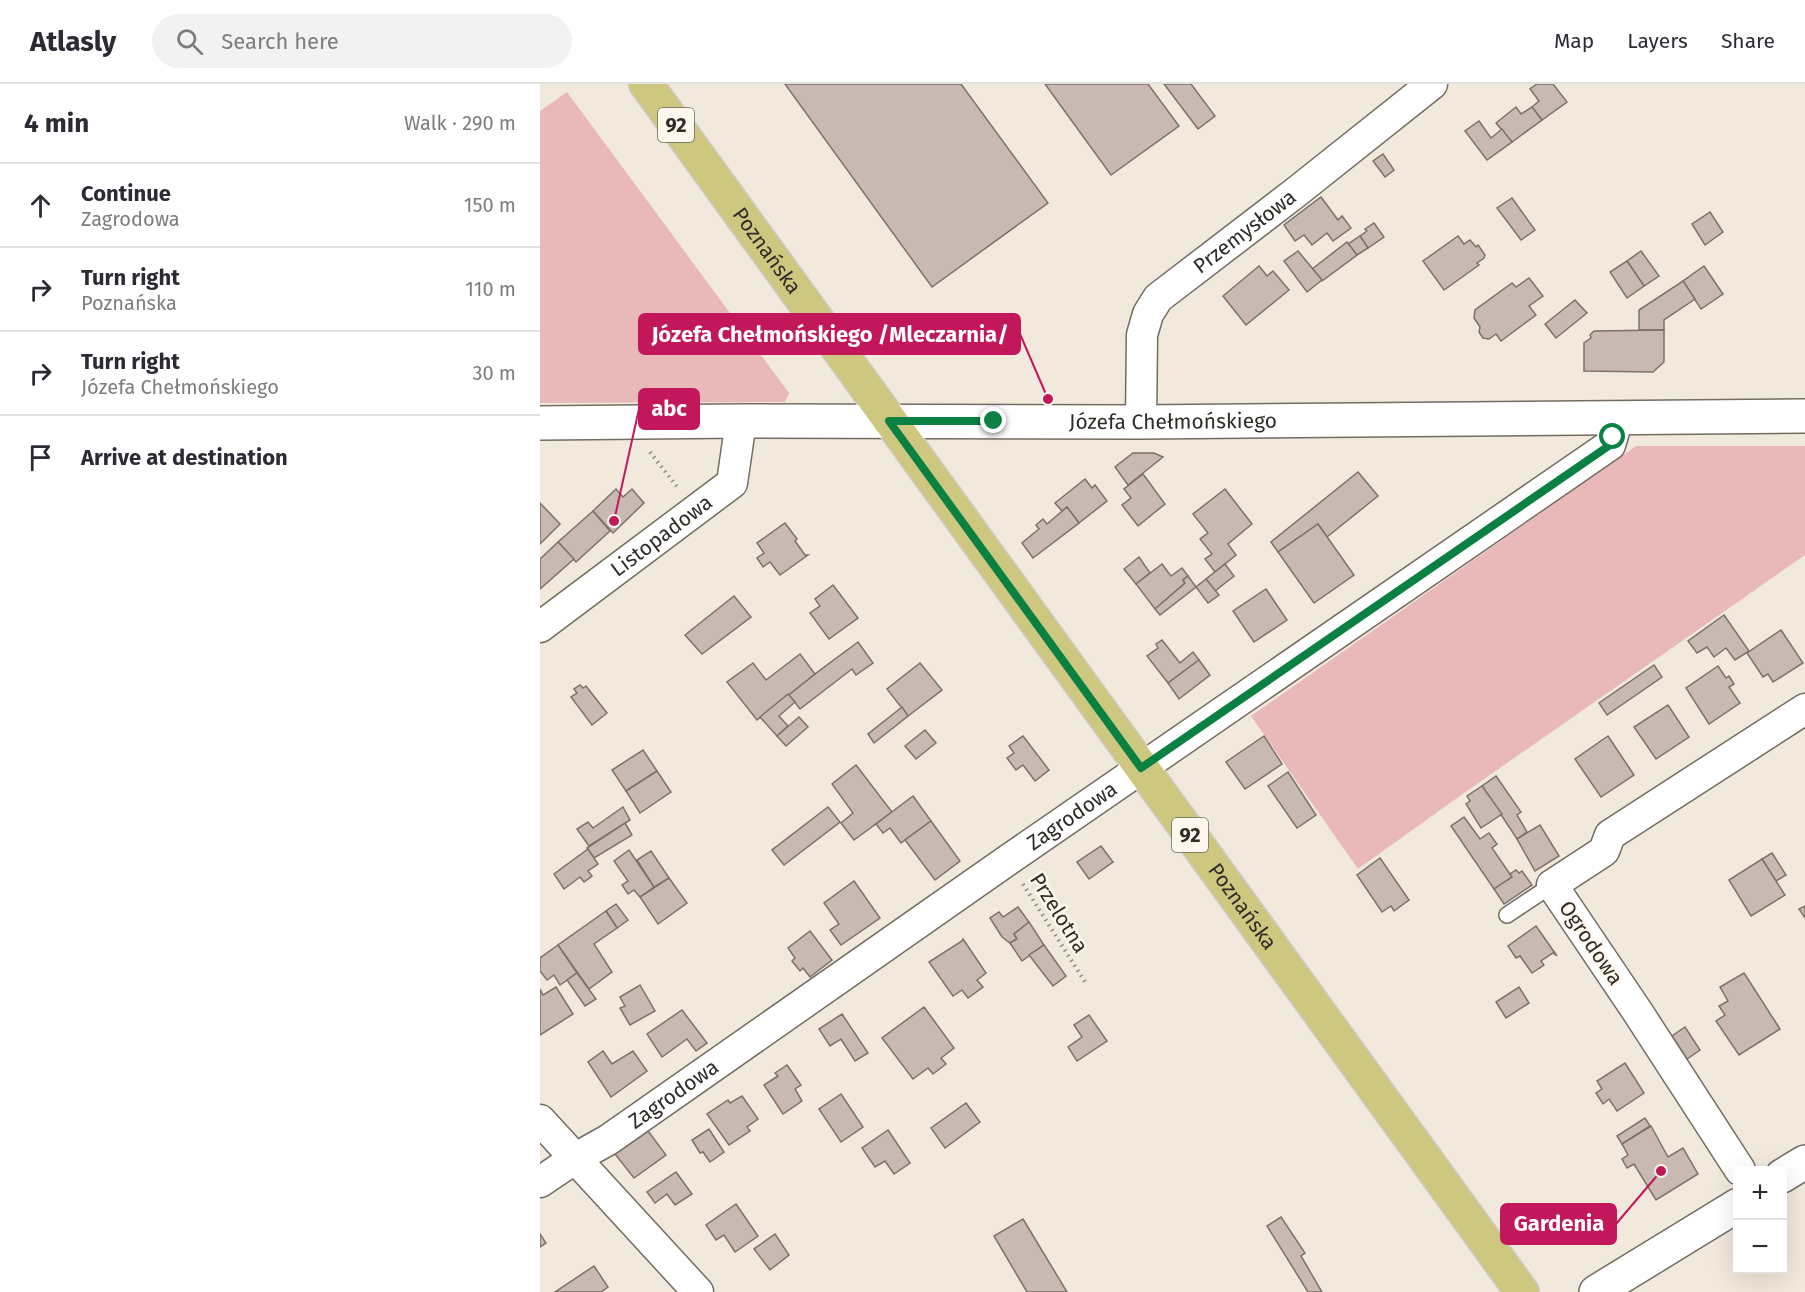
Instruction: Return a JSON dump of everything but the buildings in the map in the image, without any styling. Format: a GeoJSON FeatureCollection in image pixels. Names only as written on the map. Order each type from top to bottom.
{"type":"FeatureCollection","features":[{"type":"Feature","properties":{"kind":"main road","name":"Poznańska"},"geometry":{"type":"LineString","coordinates":[[646,84],[1522,1292]]}},
{"type":"Feature","properties":{"kind":"street","name":"Przemysłowa"},"geometry":{"type":"LineString","coordinates":[[1141,422],[1142,334],[1148,314],[1158,298],[1432,84]]}},
{"type":"Feature","properties":{"kind":"street","name":"Józefa Chełmońskiego"},"geometry":{"type":"LineString","coordinates":[[540,423],[1141,422],[1805,416]]}},
{"type":"Feature","properties":{"kind":"street","name":"Zagrodowa"},"geometry":{"type":"LineString","coordinates":[[540,1182],[574,1159],[609,1140],[1008,860],[1610,445],[1618,418]]}},
{"type":"Feature","properties":{"kind":"street","name":"Listopadowa"},"geometry":{"type":"LineString","coordinates":[[540,627],[732,483],[741,421]]}},
{"type":"Feature","properties":{"kind":"street","name":"Ogrodowa"},"geometry":{"type":"LineString","coordinates":[[1737,1166],[1552,885],[1605,851],[1611,835],[1805,709]]}},
{"type":"Feature","properties":{"kind":"street"},"geometry":{"type":"LineString","coordinates":[[540,1120],[698,1292]]}},
{"type":"Feature","properties":{"kind":"street"},"geometry":{"type":"LineString","coordinates":[[1787,1173],[1805,1162]]}},
{"type":"Feature","properties":{"kind":"street"},"geometry":{"type":"LineString","coordinates":[[1596,1292],[1733,1207]]}},
{"type":"Feature","properties":{"kind":"lane"},"geometry":{"type":"LineString","coordinates":[[1508,915],[1552,885]]}},
{"type":"Feature","properties":{"kind":"path"},"geometry":{"type":"LineString","coordinates":[[644,448],[652,453],[695,511]]}},
{"type":"Feature","properties":{"kind":"path","name":"Przelotna"},"geometry":{"type":"LineString","coordinates":[[1008,860],[1085,982]]}},
{"type":"Feature","properties":{"kind":"shaded area"},"geometry":{"type":"Polygon","coordinates":[[[567,92],[789,393],[785,402],[540,403],[540,111],[567,92]]]}},
{"type":"Feature","properties":{"kind":"shaded area"},"geometry":{"type":"Polygon","coordinates":[[[1636,446],[1805,446],[1805,555],[1358,869],[1251,716],[1636,446]]]}},
{"type":"Feature","properties":{"kind":"place","name":"Józefa Chełmońskiego /Mleczarnia/"},"geometry":{"type":"Point","coordinates":[1048,399]}},
{"type":"Feature","properties":{"kind":"place","name":"abc"},"geometry":{"type":"Point","coordinates":[614,521]}},
{"type":"Feature","properties":{"kind":"place","name":"Gardenia"},"geometry":{"type":"Point","coordinates":[1661,1171]}},
{"type":"Feature","properties":{"kind":"route"},"geometry":{"type":"LineString","coordinates":[[994,421],[889,421],[1141,768],[1610,445],[1613,437]]}}]}
